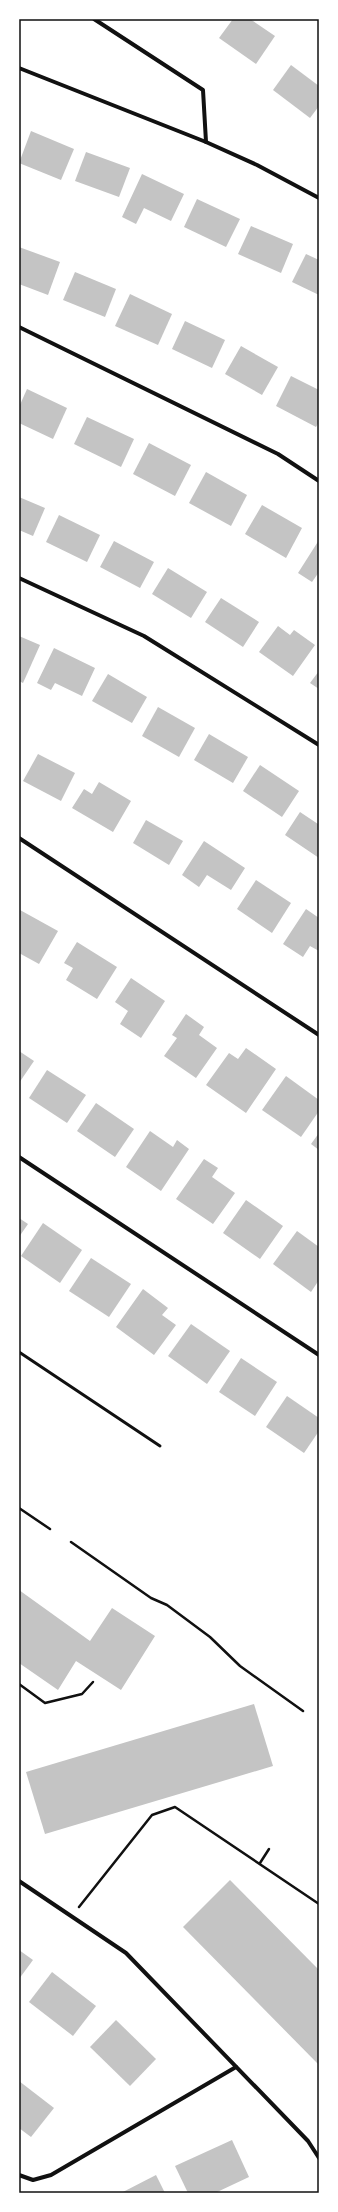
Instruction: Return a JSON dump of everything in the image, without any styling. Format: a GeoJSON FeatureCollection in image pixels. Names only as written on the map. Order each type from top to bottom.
{"type":"FeatureCollection","features":[{"type":"Feature","properties":{"kind":"street"},"geometry":{"type":"LineString","coordinates":[[94,19],[203,90],[206,142]]}},
{"type":"Feature","properties":{"kind":"street"},"geometry":{"type":"LineString","coordinates":[[19,68],[206,142],[257,165],[319,198]]}},
{"type":"Feature","properties":{"kind":"street"},"geometry":{"type":"LineString","coordinates":[[19,327],[278,454],[319,481]]}},
{"type":"Feature","properties":{"kind":"street"},"geometry":{"type":"LineString","coordinates":[[19,578],[144,636],[319,745]]}},
{"type":"Feature","properties":{"kind":"street"},"geometry":{"type":"LineString","coordinates":[[19,838],[319,1033]]}},
{"type":"Feature","properties":{"kind":"street"},"geometry":{"type":"LineString","coordinates":[[19,1157],[319,1355]]}},
{"type":"Feature","properties":{"kind":"street"},"geometry":{"type":"LineString","coordinates":[[19,1881],[126,1953],[308,2141],[319,2158]]}},
{"type":"Feature","properties":{"kind":"street"},"geometry":{"type":"LineString","coordinates":[[19,2175],[33,2180],[51,2175],[236,2067]]}},
{"type":"Feature","properties":{"kind":"lane"},"geometry":{"type":"LineString","coordinates":[[19,1352],[160,1446]]}},
{"type":"Feature","properties":{"kind":"path"},"geometry":{"type":"LineString","coordinates":[[19,1508],[50,1529]]}},
{"type":"Feature","properties":{"kind":"path"},"geometry":{"type":"LineString","coordinates":[[71,1542],[152,1598],[167,1605],[210,1637],[240,1666],[303,1711]]}},
{"type":"Feature","properties":{"kind":"path"},"geometry":{"type":"LineString","coordinates":[[19,1684],[45,1703],[82,1694],[93,1682]]}},
{"type":"Feature","properties":{"kind":"path"},"geometry":{"type":"LineString","coordinates":[[71,1916],[152,1814],[175,1807],[319,1904]]}},
{"type":"Feature","properties":{"kind":"path"},"geometry":{"type":"LineString","coordinates":[[260,1863],[269,1849]]}},
{"type":"Feature","properties":{"kind":"building"},"geometry":{"type":"Polygon","coordinates":[[[233,19],[250,19],[275,36],[256,64],[219,38],[233,19]]]}},
{"type":"Feature","properties":{"kind":"building"},"geometry":{"type":"Polygon","coordinates":[[[291,65],[319,86],[319,106],[310,118],[273,90],[291,65]]]}},
{"type":"Feature","properties":{"kind":"building"},"geometry":{"type":"Polygon","coordinates":[[[31,131],[74,149],[61,180],[19,163],[31,131]]]}},
{"type":"Feature","properties":{"kind":"building"},"geometry":{"type":"Polygon","coordinates":[[[86,152],[130,168],[119,197],[75,181],[86,152]]]}},
{"type":"Feature","properties":{"kind":"building"},"geometry":{"type":"Polygon","coordinates":[[[142,174],[184,194],[171,221],[144,208],[136,224],[122,217],[142,174]]]}},
{"type":"Feature","properties":{"kind":"building"},"geometry":{"type":"Polygon","coordinates":[[[197,199],[240,219],[226,247],[184,227],[197,199]]]}},
{"type":"Feature","properties":{"kind":"building"},"geometry":{"type":"Polygon","coordinates":[[[251,226],[293,244],[281,273],[238,254],[251,226]]]}},
{"type":"Feature","properties":{"kind":"building"},"geometry":{"type":"Polygon","coordinates":[[[19,247],[60,262],[48,295],[19,284],[19,247]]]}},
{"type":"Feature","properties":{"kind":"building"},"geometry":{"type":"Polygon","coordinates":[[[306,254],[319,260],[319,295],[292,282],[306,254]]]}},
{"type":"Feature","properties":{"kind":"building"},"geometry":{"type":"Polygon","coordinates":[[[75,272],[116,289],[105,317],[63,300],[75,272]]]}},
{"type":"Feature","properties":{"kind":"building"},"geometry":{"type":"Polygon","coordinates":[[[130,294],[172,314],[158,345],[115,326],[130,294]]]}},
{"type":"Feature","properties":{"kind":"building"},"geometry":{"type":"Polygon","coordinates":[[[185,321],[225,340],[212,368],[172,349],[185,321]]]}},
{"type":"Feature","properties":{"kind":"building"},"geometry":{"type":"Polygon","coordinates":[[[241,346],[278,367],[262,395],[225,374],[241,346]]]}},
{"type":"Feature","properties":{"kind":"building"},"geometry":{"type":"Polygon","coordinates":[[[291,376],[319,390],[319,422],[316,427],[276,406],[291,376]]]}},
{"type":"Feature","properties":{"kind":"building"},"geometry":{"type":"Polygon","coordinates":[[[27,389],[67,408],[53,439],[19,423],[19,407],[27,389]]]}},
{"type":"Feature","properties":{"kind":"building"},"geometry":{"type":"Polygon","coordinates":[[[87,417],[134,439],[121,467],[74,444],[87,417]]]}},
{"type":"Feature","properties":{"kind":"building"},"geometry":{"type":"Polygon","coordinates":[[[149,443],[191,465],[175,496],[133,474],[149,443]]]}},
{"type":"Feature","properties":{"kind":"building"},"geometry":{"type":"Polygon","coordinates":[[[206,472],[247,495],[231,526],[189,503],[206,472]]]}},
{"type":"Feature","properties":{"kind":"building"},"geometry":{"type":"Polygon","coordinates":[[[19,497],[45,508],[33,536],[19,530],[19,497]]]}},
{"type":"Feature","properties":{"kind":"building"},"geometry":{"type":"Polygon","coordinates":[[[262,505],[302,528],[286,558],[245,534],[262,505]]]}},
{"type":"Feature","properties":{"kind":"building"},"geometry":{"type":"Polygon","coordinates":[[[59,515],[100,535],[87,562],[46,542],[59,515]]]}},
{"type":"Feature","properties":{"kind":"building"},"geometry":{"type":"Polygon","coordinates":[[[319,540],[319,572],[312,582],[298,573],[319,540]]]}},
{"type":"Feature","properties":{"kind":"building"},"geometry":{"type":"Polygon","coordinates":[[[114,541],[154,562],[140,588],[100,567],[114,541]]]}},
{"type":"Feature","properties":{"kind":"building"},"geometry":{"type":"Polygon","coordinates":[[[168,568],[207,592],[191,618],[152,594],[168,568]]]}},
{"type":"Feature","properties":{"kind":"building"},"geometry":{"type":"Polygon","coordinates":[[[221,598],[259,622],[243,647],[205,622],[221,598]]]}},
{"type":"Feature","properties":{"kind":"building"},"geometry":{"type":"Polygon","coordinates":[[[278,626],[290,635],[294,630],[315,645],[293,676],[259,652],[278,626]]]}},
{"type":"Feature","properties":{"kind":"building"},"geometry":{"type":"Polygon","coordinates":[[[19,636],[40,645],[23,683],[19,681],[19,636]]]}},
{"type":"Feature","properties":{"kind":"building"},"geometry":{"type":"Polygon","coordinates":[[[54,648],[95,668],[82,696],[55,683],[51,690],[37,683],[54,648]]]}},
{"type":"Feature","properties":{"kind":"building"},"geometry":{"type":"Polygon","coordinates":[[[319,671],[319,689],[310,683],[319,671]]]}},
{"type":"Feature","properties":{"kind":"building"},"geometry":{"type":"Polygon","coordinates":[[[108,674],[147,697],[132,723],[92,701],[108,674]]]}},
{"type":"Feature","properties":{"kind":"building"},"geometry":{"type":"Polygon","coordinates":[[[158,707],[195,728],[179,757],[142,736],[158,707]]]}},
{"type":"Feature","properties":{"kind":"building"},"geometry":{"type":"Polygon","coordinates":[[[209,734],[248,757],[233,783],[194,760],[209,734]]]}},
{"type":"Feature","properties":{"kind":"building"},"geometry":{"type":"Polygon","coordinates":[[[38,754],[75,773],[61,801],[23,781],[38,754]]]}},
{"type":"Feature","properties":{"kind":"building"},"geometry":{"type":"Polygon","coordinates":[[[260,765],[299,791],[282,817],[243,791],[260,765]]]}},
{"type":"Feature","properties":{"kind":"building"},"geometry":{"type":"Polygon","coordinates":[[[99,782],[131,801],[113,832],[72,808],[84,789],[92,794],[99,782]]]}},
{"type":"Feature","properties":{"kind":"building"},"geometry":{"type":"Polygon","coordinates":[[[300,812],[318,824],[319,822],[319,858],[285,835],[300,812]]]}},
{"type":"Feature","properties":{"kind":"building"},"geometry":{"type":"Polygon","coordinates":[[[146,820],[183,841],[169,865],[133,843],[146,820]]]}},
{"type":"Feature","properties":{"kind":"building"},"geometry":{"type":"Polygon","coordinates":[[[204,841],[245,868],[231,890],[207,875],[199,887],[182,875],[204,841]]]}},
{"type":"Feature","properties":{"kind":"building"},"geometry":{"type":"Polygon","coordinates":[[[256,880],[291,903],[272,933],[237,909],[256,880]]]}},
{"type":"Feature","properties":{"kind":"building"},"geometry":{"type":"Polygon","coordinates":[[[306,909],[319,918],[319,951],[310,946],[303,957],[283,944],[306,909]]]}},
{"type":"Feature","properties":{"kind":"building"},"geometry":{"type":"Polygon","coordinates":[[[20,910],[58,931],[39,964],[19,953],[20,910]]]}},
{"type":"Feature","properties":{"kind":"building"},"geometry":{"type":"Polygon","coordinates":[[[77,942],[117,967],[97,999],[66,980],[73,968],[64,963],[77,942]]]}},
{"type":"Feature","properties":{"kind":"building"},"geometry":{"type":"Polygon","coordinates":[[[131,978],[165,1001],[141,1038],[120,1024],[128,1011],[115,1002],[131,978]]]}},
{"type":"Feature","properties":{"kind":"building"},"geometry":{"type":"Polygon","coordinates":[[[186,1014],[204,1027],[199,1035],[217,1048],[196,1078],[164,1056],[177,1038],[172,1035],[186,1014]]]}},
{"type":"Feature","properties":{"kind":"building"},"geometry":{"type":"Polygon","coordinates":[[[246,1048],[276,1069],[246,1113],[206,1085],[229,1053],[238,1059],[246,1048]]]}},
{"type":"Feature","properties":{"kind":"building"},"geometry":{"type":"Polygon","coordinates":[[[19,1051],[34,1061],[19,1083],[19,1051]]]}},
{"type":"Feature","properties":{"kind":"building"},"geometry":{"type":"Polygon","coordinates":[[[47,1070],[86,1095],[67,1123],[29,1098],[47,1070]]]}},
{"type":"Feature","properties":{"kind":"building"},"geometry":{"type":"Polygon","coordinates":[[[286,1076],[319,1100],[319,1111],[301,1137],[262,1110],[286,1076]]]}},
{"type":"Feature","properties":{"kind":"building"},"geometry":{"type":"Polygon","coordinates":[[[96,1103],[134,1129],[115,1157],[77,1131],[96,1103]]]}},
{"type":"Feature","properties":{"kind":"building"},"geometry":{"type":"Polygon","coordinates":[[[150,1131],[173,1147],[177,1140],[189,1149],[161,1191],[126,1167],[150,1131]]]}},
{"type":"Feature","properties":{"kind":"building"},"geometry":{"type":"Polygon","coordinates":[[[319,1133],[319,1150],[311,1144],[319,1133]]]}},
{"type":"Feature","properties":{"kind":"building"},"geometry":{"type":"Polygon","coordinates":[[[204,1159],[218,1168],[212,1177],[235,1193],[213,1224],[176,1199],[204,1159]]]}},
{"type":"Feature","properties":{"kind":"building"},"geometry":{"type":"Polygon","coordinates":[[[246,1200],[283,1226],[260,1259],[223,1233],[246,1200]]]}},
{"type":"Feature","properties":{"kind":"building"},"geometry":{"type":"Polygon","coordinates":[[[19,1218],[28,1224],[19,1237],[19,1218]]]}},
{"type":"Feature","properties":{"kind":"building"},"geometry":{"type":"Polygon","coordinates":[[[43,1223],[82,1250],[60,1283],[21,1256],[43,1223]]]}},
{"type":"Feature","properties":{"kind":"building"},"geometry":{"type":"Polygon","coordinates":[[[297,1231],[319,1247],[319,1280],[311,1292],[273,1264],[297,1231]]]}},
{"type":"Feature","properties":{"kind":"building"},"geometry":{"type":"Polygon","coordinates":[[[91,1258],[131,1284],[109,1317],[69,1291],[91,1258]]]}},
{"type":"Feature","properties":{"kind":"building"},"geometry":{"type":"Polygon","coordinates":[[[143,1289],[168,1308],[162,1315],[176,1325],[154,1355],[116,1327],[143,1289]]]}},
{"type":"Feature","properties":{"kind":"building"},"geometry":{"type":"Polygon","coordinates":[[[191,1324],[230,1351],[207,1384],[168,1356],[191,1324]]]}},
{"type":"Feature","properties":{"kind":"building"},"geometry":{"type":"Polygon","coordinates":[[[241,1358],[277,1382],[255,1416],[219,1392],[241,1358]]]}},
{"type":"Feature","properties":{"kind":"building"},"geometry":{"type":"Polygon","coordinates":[[[287,1396],[319,1418],[319,1431],[304,1453],[266,1427],[287,1396]]]}},
{"type":"Feature","properties":{"kind":"building"},"geometry":{"type":"Polygon","coordinates":[[[19,1590],[90,1641],[112,1608],[155,1636],[121,1690],[76,1661],[58,1690],[19,1663],[19,1590]]]}},
{"type":"Feature","properties":{"kind":"building"},"geometry":{"type":"Polygon","coordinates":[[[254,1704],[273,1766],[45,1834],[26,1772],[254,1704]]]}},
{"type":"Feature","properties":{"kind":"building"},"geometry":{"type":"Polygon","coordinates":[[[230,1880],[319,1970],[319,2065],[183,1927],[230,1880]]]}},
{"type":"Feature","properties":{"kind":"building"},"geometry":{"type":"Polygon","coordinates":[[[19,1950],[33,1960],[19,1979],[19,1950]]]}},
{"type":"Feature","properties":{"kind":"building"},"geometry":{"type":"Polygon","coordinates":[[[52,1972],[96,2006],[73,2036],[29,2002],[52,1972]]]}},
{"type":"Feature","properties":{"kind":"building"},"geometry":{"type":"Polygon","coordinates":[[[116,2020],[156,2059],[130,2086],[90,2047],[116,2020]]]}},
{"type":"Feature","properties":{"kind":"building"},"geometry":{"type":"Polygon","coordinates":[[[19,2081],[54,2108],[31,2137],[19,2128],[19,2081]]]}},
{"type":"Feature","properties":{"kind":"building"},"geometry":{"type":"Polygon","coordinates":[[[232,2140],[249,2177],[215,2193],[188,2193],[175,2166],[232,2140]]]}},
{"type":"Feature","properties":{"kind":"building"},"geometry":{"type":"Polygon","coordinates":[[[156,2175],[165,2193],[121,2193],[156,2175]]]}}]}
